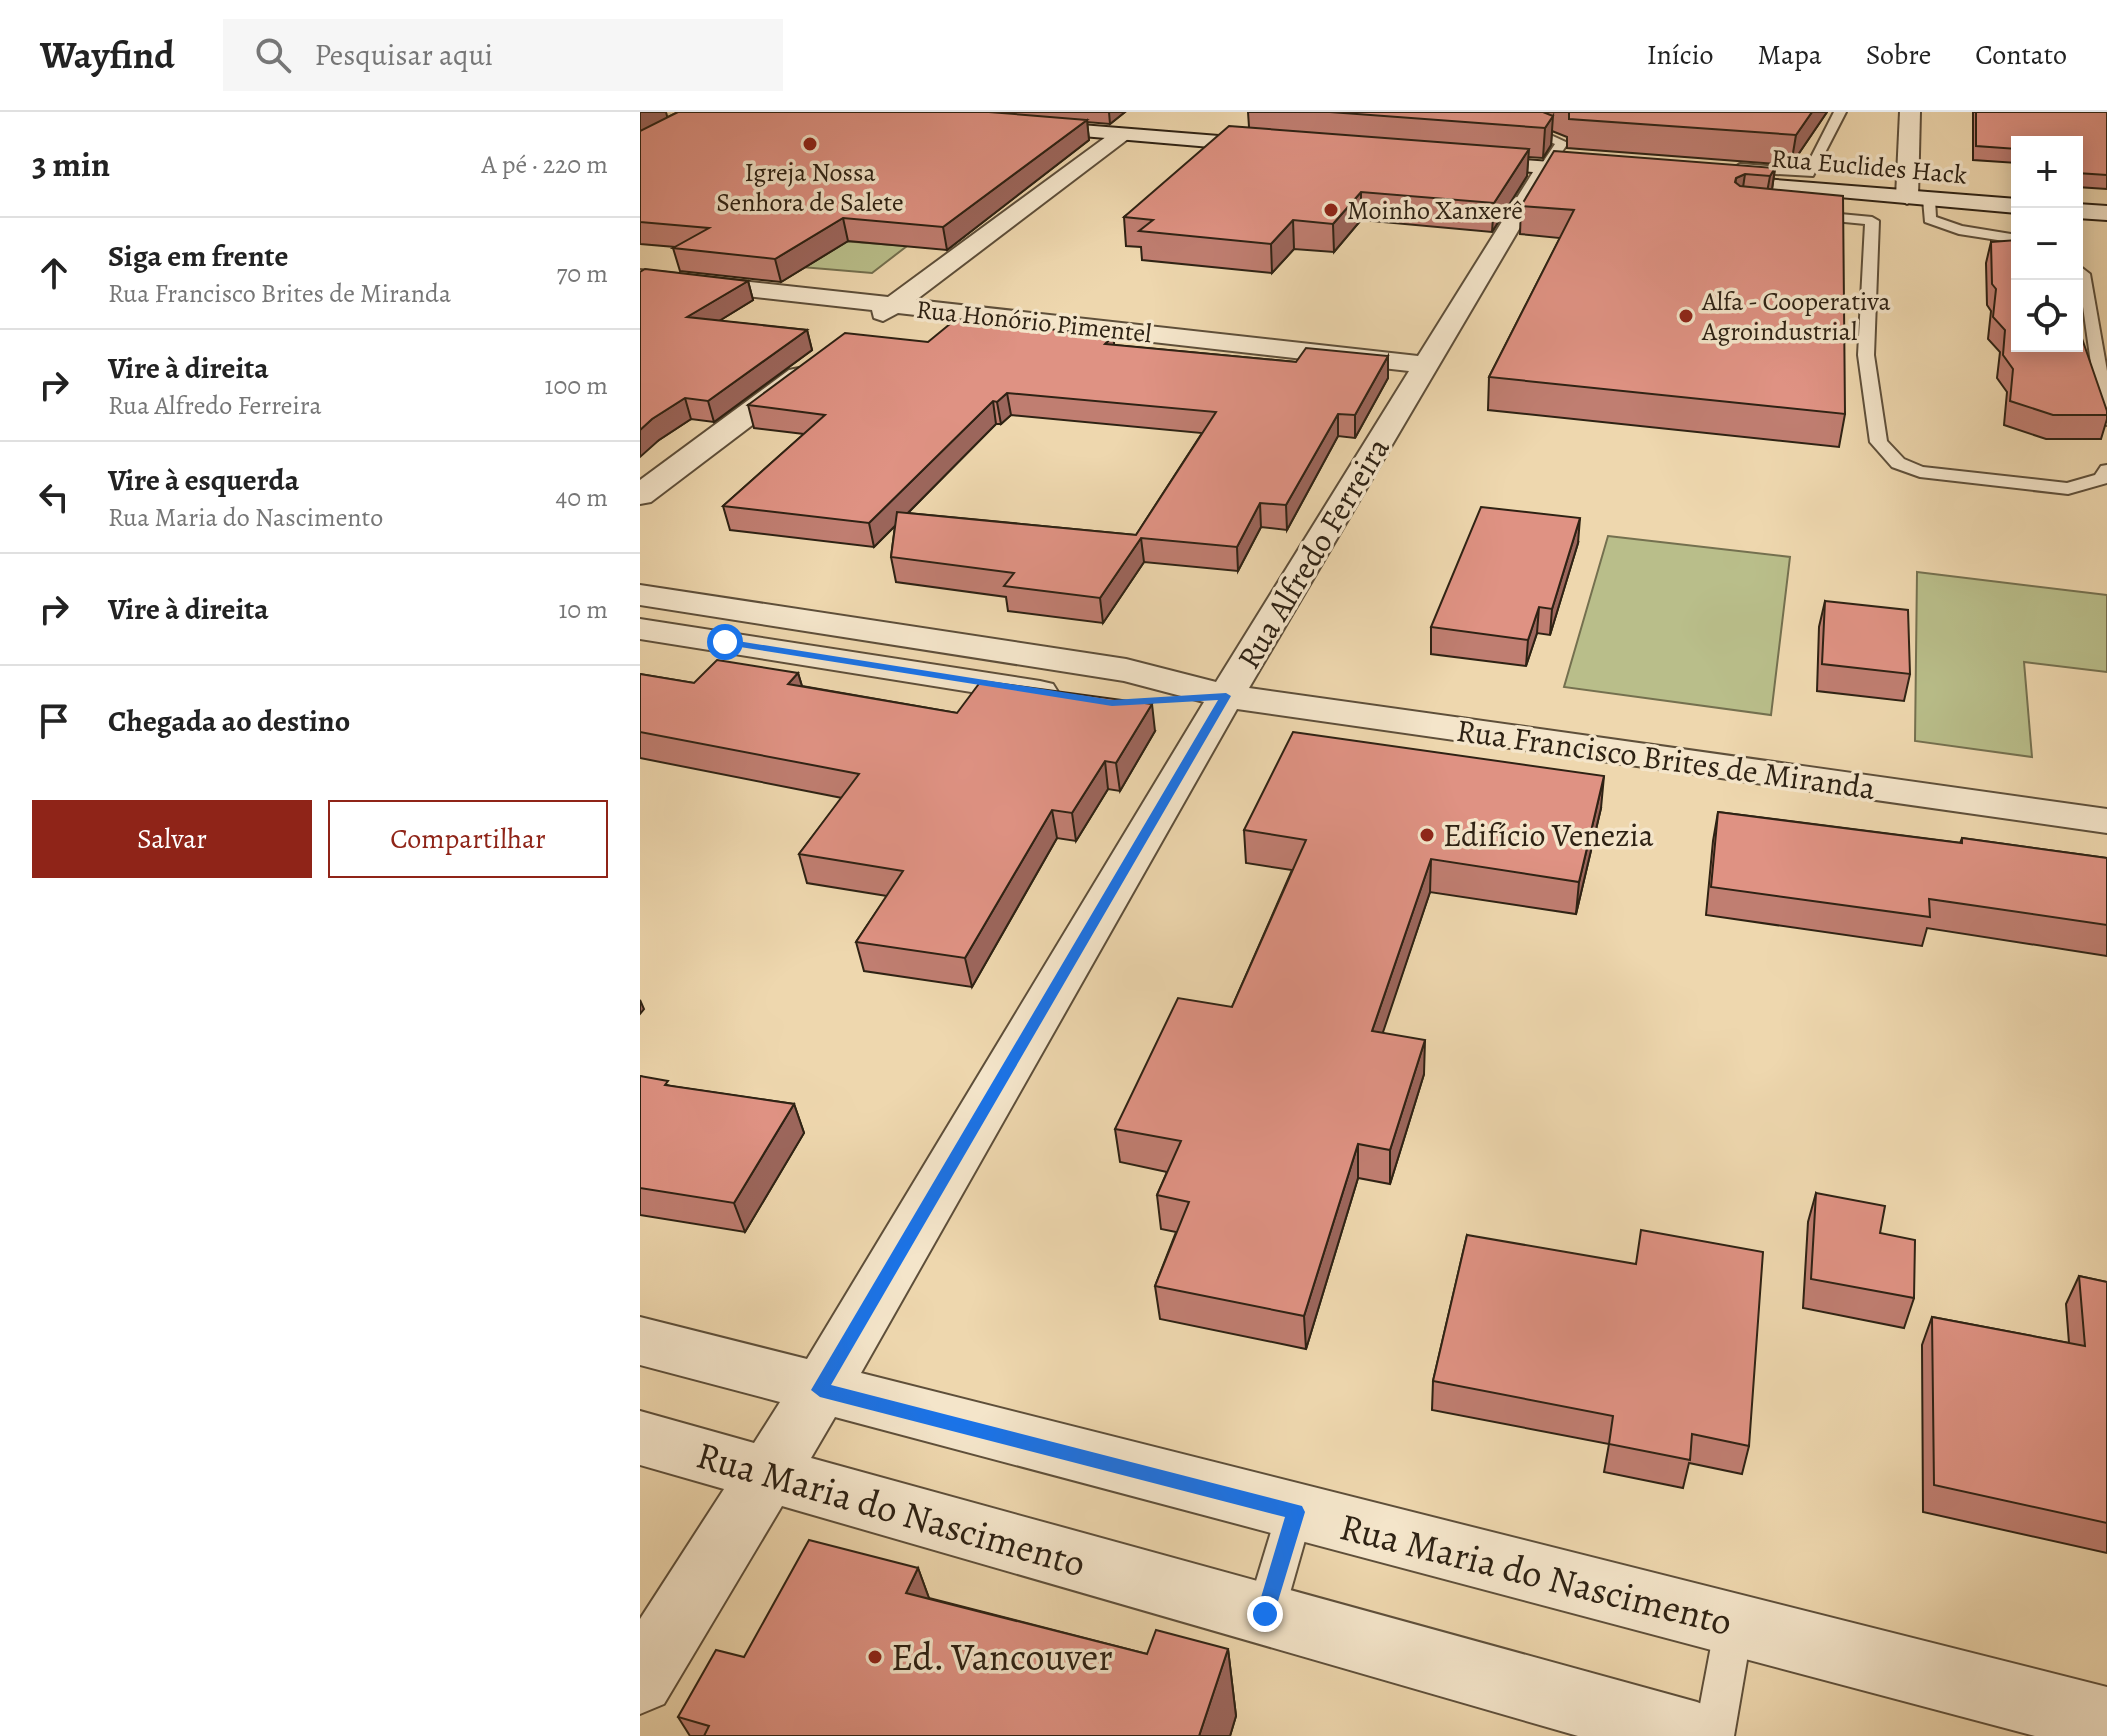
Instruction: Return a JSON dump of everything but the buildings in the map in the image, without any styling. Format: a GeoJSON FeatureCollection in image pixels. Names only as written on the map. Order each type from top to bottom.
{"type":"FeatureCollection","features":[{"type":"Feature","properties":{"kind":"street"},"geometry":{"type":"LineString","coordinates":[[1910,112],[1918,198]]}},
{"type":"Feature","properties":{"kind":"street"},"geometry":{"type":"LineString","coordinates":[[1012,125],[1296,148]]}},
{"type":"Feature","properties":{"kind":"street"},"geometry":{"type":"LineString","coordinates":[[869,324],[1121,135]]}},
{"type":"Feature","properties":{"kind":"street"},"geometry":{"type":"LineString","coordinates":[[1456,161],[1558,159],[1630,174]]}},
{"type":"Feature","properties":{"kind":"street","name":"Rua Alfredo Ferreira"},"geometry":{"type":"LineString","coordinates":[[640,1680],[820,1390],[1226,696],[1558,159]]}},
{"type":"Feature","properties":{"kind":"street","name":"Rua Euclides Hack"},"geometry":{"type":"LineString","coordinates":[[1691,179],[2011,206]]}},
{"type":"Feature","properties":{"kind":"street"},"geometry":{"type":"LineString","coordinates":[[2083,211],[2107,213]]}},
{"type":"Feature","properties":{"kind":"street","name":"Rua Honório Pimentel"},"geometry":{"type":"LineString","coordinates":[[640,277],[1428,365]]}},
{"type":"Feature","properties":{"kind":"street"},"geometry":{"type":"LineString","coordinates":[[640,495],[818,362]]}},
{"type":"Feature","properties":{"kind":"street","name":"Rua Francisco Brites de Miranda"},"geometry":{"type":"LineString","coordinates":[[640,595],[1126,670],[1226,696],[2107,821]]}},
{"type":"Feature","properties":{"kind":"street"},"geometry":{"type":"LineString","coordinates":[[725,642],[758,613]]}},
{"type":"Feature","properties":{"kind":"street","name":"Rua Francisco Brites de Miranda"},"geometry":{"type":"LineString","coordinates":[[640,629],[1096,700],[1226,696]]}},
{"type":"Feature","properties":{"kind":"street"},"geometry":{"type":"LineString","coordinates":[[939,676],[966,645]]}},
{"type":"Feature","properties":{"kind":"street","name":"Rua Maria do Nascimento"},"geometry":{"type":"LineString","coordinates":[[640,1341],[2107,1721]]}},
{"type":"Feature","properties":{"kind":"street","name":"Rua Maria do Nascimento"},"geometry":{"type":"LineString","coordinates":[[640,1438],[1697,1736]]}},
{"type":"Feature","properties":{"kind":"lane"},"geometry":{"type":"LineString","coordinates":[[1517,112],[1514,123],[1562,143],[1558,159]]}},
{"type":"Feature","properties":{"kind":"lane"},"geometry":{"type":"LineString","coordinates":[[1730,167],[1809,173],[1840,112]]}},
{"type":"Feature","properties":{"kind":"lane"},"geometry":{"type":"LineString","coordinates":[[1918,198],[1930,219],[1959,230],[2011,238]]}},
{"type":"Feature","properties":{"kind":"lane"},"geometry":{"type":"LineString","coordinates":[[1785,213],[1872,221],[1866,355],[1879,442],[1898,463],[1920,472],[2068,489],[2101,479],[2107,470]]}},
{"type":"Feature","properties":{"kind":"lane"},"geometry":{"type":"LineString","coordinates":[[2083,274],[2107,420]]}},
{"type":"Feature","properties":{"kind":"lane"},"geometry":{"type":"LineString","coordinates":[[1265,1614],[1295,1512]]}},
{"type":"Feature","properties":{"kind":"lane"},"geometry":{"type":"LineString","coordinates":[[1714,1736],[1734,1625]]}},
{"type":"Feature","properties":{"kind":"green space"},"geometry":{"type":"Polygon","coordinates":[[[803,238],[907,246],[872,273],[766,264],[803,238]]]}},
{"type":"Feature","properties":{"kind":"green space"},"geometry":{"type":"Polygon","coordinates":[[[1608,536],[1790,557],[1771,715],[1564,687],[1608,536]]]}},
{"type":"Feature","properties":{"kind":"green space"},"geometry":{"type":"Polygon","coordinates":[[[1917,572],[2107,595],[2107,672],[2024,662],[2032,757],[1915,741],[1917,572]]]}},
{"type":"Feature","properties":{"kind":"place","name":"Igreja Nossa Senhora de Salete"},"geometry":{"type":"Point","coordinates":[810,144]}},
{"type":"Feature","properties":{"kind":"place","name":"Moinho Xanxerê"},"geometry":{"type":"Point","coordinates":[1331,210]}},
{"type":"Feature","properties":{"kind":"place","name":"Alfa - Cooperativa Agroindustrial"},"geometry":{"type":"Point","coordinates":[1686,316]}},
{"type":"Feature","properties":{"kind":"place","name":"Edifício Venezia"},"geometry":{"type":"Point","coordinates":[1427,835]}},
{"type":"Feature","properties":{"kind":"place","name":"Ed. Vancouver"},"geometry":{"type":"Point","coordinates":[875,1657]}},
{"type":"Feature","properties":{"kind":"route"},"geometry":{"type":"LineString","coordinates":[[725,642],[1112,703],[1226,696],[820,1390],[1295,1512],[1265,1614]]}}]}
